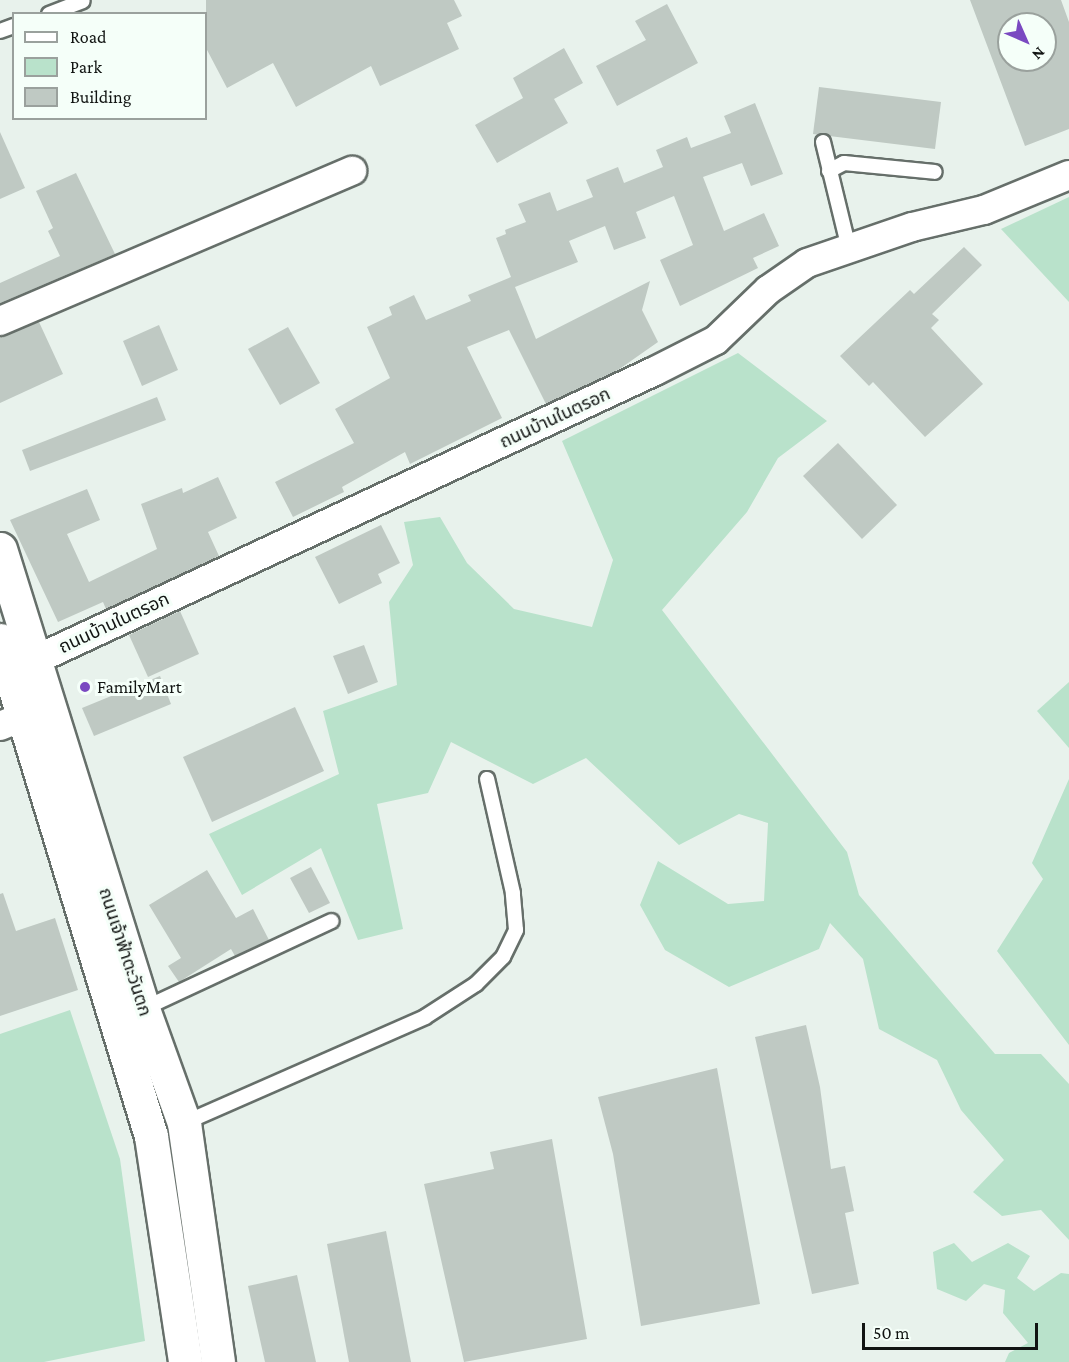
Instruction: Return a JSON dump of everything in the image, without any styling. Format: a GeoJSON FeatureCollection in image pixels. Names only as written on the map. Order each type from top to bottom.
{"type":"FeatureCollection","features":[{"type":"Feature","properties":{"kind":"main road","name":"ถนนเจ้าฟ้าตะวันตก"},"geometry":{"type":"LineString","coordinates":[[0,549],[143,1009],[184,1123],[218,1362]]}},
{"type":"Feature","properties":{"kind":"main road","name":"ถนนเจ้าฟ้าตะวันตก"},"geometry":{"type":"LineString","coordinates":[[0,640],[13,721],[151,1136],[185,1362]]}},
{"type":"Feature","properties":{"kind":"street"},"geometry":{"type":"LineString","coordinates":[[0,321],[352,171]]}},
{"type":"Feature","properties":{"kind":"street","name":"ถนนบ้านในตรอก"},"geometry":{"type":"LineString","coordinates":[[33,660],[716,340],[768,290],[807,263],[912,227],[984,210],[1069,175]]}},
{"type":"Feature","properties":{"kind":"lane"},"geometry":{"type":"LineString","coordinates":[[54,12],[83,1]]}},
{"type":"Feature","properties":{"kind":"lane"},"geometry":{"type":"LineString","coordinates":[[824,142],[849,249]]}},
{"type":"Feature","properties":{"kind":"lane"},"geometry":{"type":"LineString","coordinates":[[829,171],[844,163],[935,171]]}},
{"type":"Feature","properties":{"kind":"lane"},"geometry":{"type":"LineString","coordinates":[[184,1123],[425,1017],[476,984],[503,957],[516,930],[513,893],[487,780]]}},
{"type":"Feature","properties":{"kind":"lane"},"geometry":{"type":"LineString","coordinates":[[143,1009],[332,921]]}},
{"type":"Feature","properties":{"kind":"green space"},"geometry":{"type":"Polygon","coordinates":[[[1069,197],[1069,302],[1001,229],[1069,197]]]}},
{"type":"Feature","properties":{"kind":"green space"},"geometry":{"type":"Polygon","coordinates":[[[738,353],[827,421],[778,458],[747,512],[662,610],[847,852],[859,895],[995,1054],[1041,1054],[1069,1084],[1069,1240],[1041,1210],[1002,1216],[973,1192],[1004,1160],[961,1110],[937,1060],[879,1029],[863,959],[830,923],[819,949],[729,987],[665,950],[640,905],[658,861],[728,904],[764,901],[768,823],[739,814],[679,845],[586,758],[533,784],[451,742],[428,793],[377,804],[403,929],[358,940],[321,848],[242,895],[209,834],[339,774],[323,711],[397,685],[389,602],[413,565],[404,522],[440,517],[467,563],[514,609],[592,627],[613,560],[562,441],[738,353]]]}},
{"type":"Feature","properties":{"kind":"green space"},"geometry":{"type":"Polygon","coordinates":[[[1069,682],[1069,748],[1037,711],[1069,682]]]}},
{"type":"Feature","properties":{"kind":"green space"},"geometry":{"type":"Polygon","coordinates":[[[1069,779],[1069,1045],[997,951],[1043,879],[1032,863],[1069,779]]]}},
{"type":"Feature","properties":{"kind":"green space"},"geometry":{"type":"Polygon","coordinates":[[[70,1010],[120,1159],[145,1341],[44,1362],[0,1362],[0,1034],[70,1010]]]}},
{"type":"Feature","properties":{"kind":"green space"},"geometry":{"type":"Polygon","coordinates":[[[954,1243],[972,1262],[1008,1243],[1030,1256],[1017,1278],[1034,1291],[1061,1273],[1069,1274],[1069,1362],[1005,1362],[1009,1353],[1028,1343],[1003,1313],[1005,1290],[984,1284],[966,1301],[937,1289],[933,1252],[954,1243]]]}},
{"type":"Feature","properties":{"kind":"building"},"geometry":{"type":"Polygon","coordinates":[[[206,0],[454,0],[462,16],[447,23],[459,49],[380,86],[371,66],[296,107],[273,63],[227,88],[207,50],[206,0]]]}},
{"type":"Feature","properties":{"kind":"building"},"geometry":{"type":"Polygon","coordinates":[[[970,0],[1061,0],[1069,22],[1069,129],[1025,146],[997,72],[1057,72],[1057,12],[997,12],[997,72],[970,0]]]}},
{"type":"Feature","properties":{"kind":"building"},"geometry":{"type":"Polygon","coordinates":[[[667,4],[698,63],[617,106],[596,66],[646,40],[635,21],[667,4]]]}},
{"type":"Feature","properties":{"kind":"building"},"geometry":{"type":"Polygon","coordinates":[[[564,48],[583,83],[554,99],[568,123],[497,163],[475,125],[523,98],[513,78],[564,48]]]}},
{"type":"Feature","properties":{"kind":"building"},"geometry":{"type":"Polygon","coordinates":[[[819,87],[941,102],[935,149],[813,134],[819,87]]]}},
{"type":"Feature","properties":{"kind":"building"},"geometry":{"type":"Polygon","coordinates":[[[755,103],[783,174],[751,186],[742,163],[703,177],[724,231],[764,213],[779,246],[753,258],[758,268],[680,306],[660,260],[693,245],[674,196],[636,212],[646,238],[614,250],[605,226],[569,241],[578,262],[515,287],[536,339],[650,281],[642,310],[658,342],[618,370],[546,404],[509,330],[467,347],[502,418],[410,464],[405,452],[342,487],[344,492],[293,517],[275,482],[354,443],[335,409],[390,378],[367,327],[392,315],[389,307],[414,295],[426,320],[471,301],[468,295],[511,277],[496,238],[506,234],[505,230],[526,222],[518,204],[550,192],[557,211],[593,197],[586,180],[618,167],[624,183],[663,167],[656,150],[687,137],[691,148],[731,133],[724,116],[755,103]]]}},
{"type":"Feature","properties":{"kind":"building"},"geometry":{"type":"Polygon","coordinates":[[[0,132],[25,188],[0,199],[0,132]]]}},
{"type":"Feature","properties":{"kind":"building"},"geometry":{"type":"Polygon","coordinates":[[[76,173],[115,254],[0,303],[0,283],[60,256],[48,231],[53,228],[36,191],[76,173]]]}},
{"type":"Feature","properties":{"kind":"building"},"geometry":{"type":"Polygon","coordinates":[[[964,247],[982,265],[932,314],[939,320],[931,328],[983,384],[925,437],[873,382],[869,386],[840,356],[910,290],[914,294],[964,247]]]}},
{"type":"Feature","properties":{"kind":"building"},"geometry":{"type":"Polygon","coordinates":[[[39,322],[63,374],[0,403],[0,337],[39,322]]]}},
{"type":"Feature","properties":{"kind":"building"},"geometry":{"type":"Polygon","coordinates":[[[159,325],[178,370],[142,386],[123,341],[159,325]]]}},
{"type":"Feature","properties":{"kind":"building"},"geometry":{"type":"Polygon","coordinates":[[[288,327],[320,383],[280,405],[248,349],[288,327]]]}},
{"type":"Feature","properties":{"kind":"building"},"geometry":{"type":"Polygon","coordinates":[[[157,397],[166,420],[30,471],[22,450],[157,397]]]}},
{"type":"Feature","properties":{"kind":"building"},"geometry":{"type":"Polygon","coordinates":[[[838,443],[897,505],[862,539],[803,476],[838,443]]]}},
{"type":"Feature","properties":{"kind":"building"},"geometry":{"type":"Polygon","coordinates":[[[218,477],[237,518],[208,532],[219,556],[106,609],[103,602],[58,622],[10,520],[87,489],[100,520],[67,534],[89,582],[157,549],[141,504],[182,488],[183,493],[218,477]]]}},
{"type":"Feature","properties":{"kind":"building"},"geometry":{"type":"Polygon","coordinates":[[[381,525],[400,563],[378,574],[382,583],[339,604],[315,557],[381,525]]]}},
{"type":"Feature","properties":{"kind":"building"},"geometry":{"type":"Polygon","coordinates":[[[180,611],[199,654],[148,677],[129,635],[180,611]]]}},
{"type":"Feature","properties":{"kind":"building"},"geometry":{"type":"Polygon","coordinates":[[[364,645],[378,682],[348,694],[333,656],[364,645]]]}},
{"type":"Feature","properties":{"kind":"building"},"geometry":{"type":"Polygon","coordinates":[[[160,676],[171,704],[94,736],[82,708],[160,676]]]}},
{"type":"Feature","properties":{"kind":"building"},"geometry":{"type":"Polygon","coordinates":[[[295,707],[324,771],[212,822],[183,757],[295,707]]]}},
{"type":"Feature","properties":{"kind":"building"},"geometry":{"type":"Polygon","coordinates":[[[311,867],[330,903],[309,913],[290,878],[311,867]]]}},
{"type":"Feature","properties":{"kind":"building"},"geometry":{"type":"Polygon","coordinates":[[[207,870],[236,918],[253,909],[269,940],[235,956],[231,949],[179,982],[168,966],[181,958],[149,905],[207,870]]]}},
{"type":"Feature","properties":{"kind":"building"},"geometry":{"type":"Polygon","coordinates":[[[3,893],[16,931],[55,918],[78,990],[0,1016],[0,894],[3,893]]]}},
{"type":"Feature","properties":{"kind":"building"},"geometry":{"type":"Polygon","coordinates":[[[806,1025],[820,1087],[831,1169],[845,1166],[854,1211],[845,1213],[859,1284],[812,1294],[755,1037],[806,1025]]]}},
{"type":"Feature","properties":{"kind":"building"},"geometry":{"type":"Polygon","coordinates":[[[717,1068],[760,1304],[641,1326],[613,1154],[598,1097],[717,1068]]]}},
{"type":"Feature","properties":{"kind":"building"},"geometry":{"type":"Polygon","coordinates":[[[552,1139],[587,1339],[464,1362],[424,1184],[494,1169],[490,1152],[552,1139]]]}},
{"type":"Feature","properties":{"kind":"building"},"geometry":{"type":"Polygon","coordinates":[[[386,1231],[411,1362],[349,1362],[327,1244],[386,1231]]]}},
{"type":"Feature","properties":{"kind":"building"},"geometry":{"type":"Polygon","coordinates":[[[297,1275],[316,1362],[265,1362],[248,1286],[297,1275]]]}},
{"type":"Feature","properties":{"kind":"place","name":"FamilyMart"},"geometry":{"type":"Point","coordinates":[85,687]}}]}
